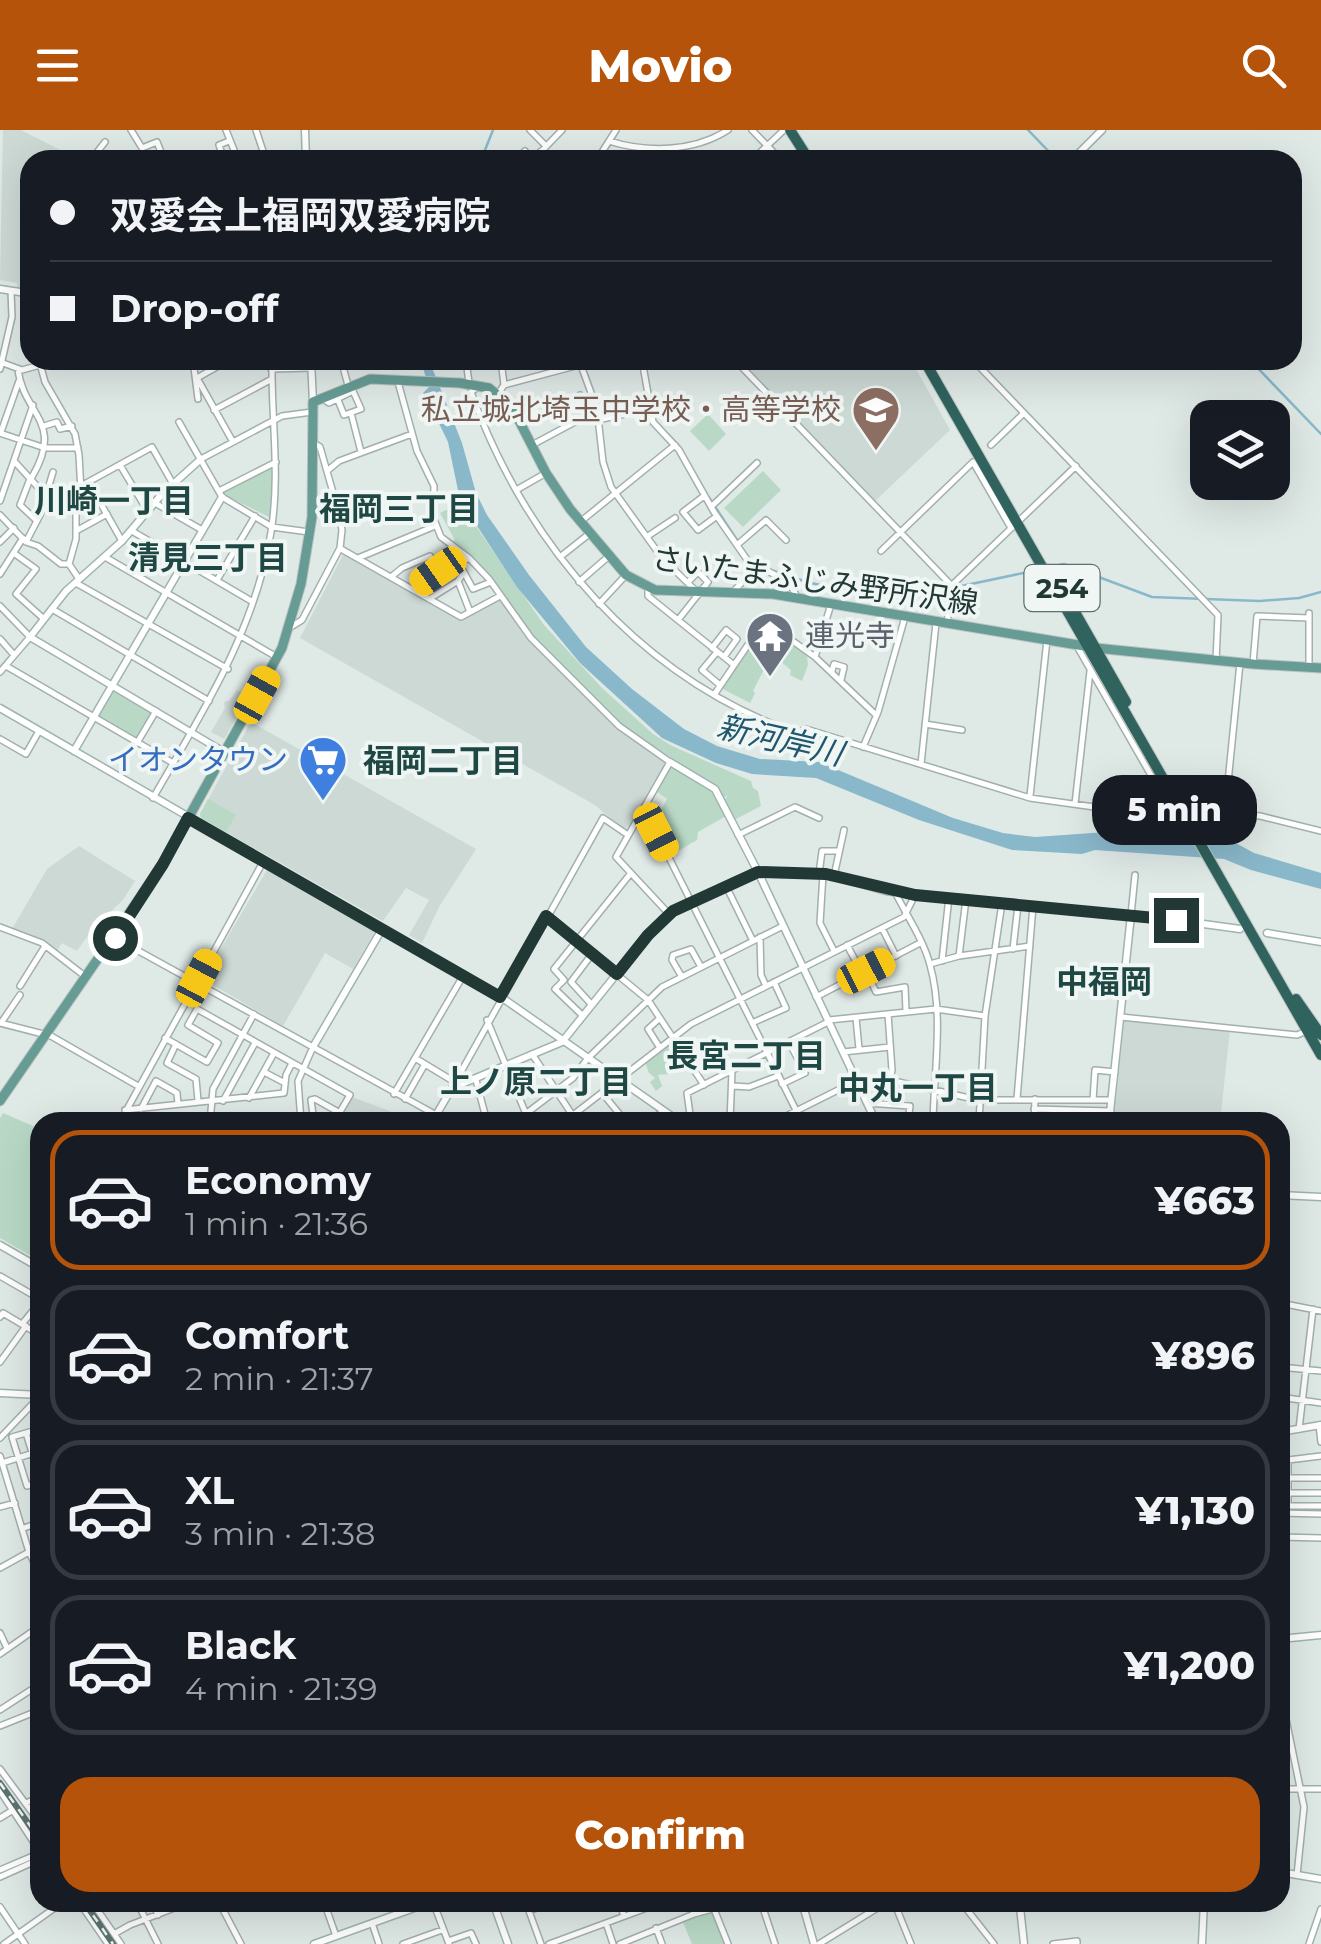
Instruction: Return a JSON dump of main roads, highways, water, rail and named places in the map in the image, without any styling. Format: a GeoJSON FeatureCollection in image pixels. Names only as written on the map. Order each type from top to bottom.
{"type":"FeatureCollection","features":[{"type":"Feature","properties":{"kind":"highway","name":"254"},"geometry":{"type":"LineString","coordinates":[[932,370],[1086,647],[1191,815],[1321,1064]]}},
{"type":"Feature","properties":{"kind":"highway","name":"254"},"geometry":{"type":"LineString","coordinates":[[1221,874],[1321,1043]]}},
{"type":"Feature","properties":{"kind":"highway","name":"254"},"geometry":{"type":"LineString","coordinates":[[1274,973],[1321,1055]]}},
{"type":"Feature","properties":{"kind":"highway","name":"254"},"geometry":{"type":"LineString","coordinates":[[1296,999],[1321,1035]]}},
{"type":"Feature","properties":{"kind":"main road","name":"さいたまふじみ野所沢線"},"geometry":{"type":"LineString","coordinates":[[0,1100],[163,864],[277,658],[289,628],[310,532],[316,404],[348,385],[370,379],[399,379],[501,389],[546,473],[580,522],[626,575],[648,588],[797,598],[1086,647],[1321,668]]}},
{"type":"Feature","properties":{"kind":"water"},"geometry":{"type":"Polygon","coordinates":[[[424,370],[433,370],[487,515],[529,575],[586,647],[684,729],[717,746],[760,759],[819,762],[953,818],[1003,833],[1035,837],[1136,830],[1184,832],[1232,841],[1254,853],[1321,873],[1321,889],[1224,859],[1095,850],[1082,854],[1012,850],[919,820],[816,778],[752,774],[716,763],[662,738],[580,663],[517,587],[460,500],[448,442],[423,393],[429,387],[424,370]]]}},
{"type":"Feature","properties":{"kind":"waterway"},"geometry":{"type":"LineString","coordinates":[[485,150],[493,130]]}},
{"type":"Feature","properties":{"kind":"waterway"},"geometry":{"type":"LineString","coordinates":[[1028,130],[1047,150]]}},
{"type":"Feature","properties":{"kind":"waterway"},"geometry":{"type":"LineString","coordinates":[[1260,370],[1321,434]]}},
{"type":"Feature","properties":{"kind":"waterway"},"geometry":{"type":"LineString","coordinates":[[668,434],[679,446]]}},
{"type":"Feature","properties":{"kind":"waterway"},"geometry":{"type":"LineString","coordinates":[[708,496],[739,543]]}},
{"type":"Feature","properties":{"kind":"waterway"},"geometry":{"type":"LineString","coordinates":[[1059,565],[1152,597],[1260,601],[1321,592]]}},
{"type":"Feature","properties":{"kind":"waterway"},"geometry":{"type":"LineString","coordinates":[[771,570],[856,592],[944,590]]}},
{"type":"Feature","properties":{"kind":"waterway"},"geometry":{"type":"LineString","coordinates":[[952,588],[1033,571]]}},
{"type":"Feature","properties":{"kind":"waterway"},"geometry":{"type":"LineString","coordinates":[[1290,1510],[1321,1510]]}},
{"type":"Feature","properties":{"kind":"railway"},"geometry":{"type":"LineString","coordinates":[[0,1783],[30,1826]]}},
{"type":"Feature","properties":{"kind":"railway"},"geometry":{"type":"LineString","coordinates":[[91,1912],[113,1944]]}},
{"type":"Feature","properties":{"kind":"place","name":"私立城北埼玉中学校・高等学校"},"geometry":{"type":"Point","coordinates":[876,452]}},
{"type":"Feature","properties":{"kind":"place","name":"連光寺"},"geometry":{"type":"Point","coordinates":[770,678]}},
{"type":"Feature","properties":{"kind":"place","name":"イオンタウン"},"geometry":{"type":"Point","coordinates":[323,802]}},
{"type":"Feature","properties":{"kind":"district","name":"川崎一丁目"},"geometry":{"type":"Point","coordinates":[114,501]}},
{"type":"Feature","properties":{"kind":"district","name":"福岡三丁目"},"geometry":{"type":"Point","coordinates":[399,509]}},
{"type":"Feature","properties":{"kind":"district","name":"清見三丁目"},"geometry":{"type":"Point","coordinates":[208,558]}},
{"type":"Feature","properties":{"kind":"district","name":"福岡二丁目"},"geometry":{"type":"Point","coordinates":[443,761]}},
{"type":"Feature","properties":{"kind":"district","name":"中福岡"},"geometry":{"type":"Point","coordinates":[1104,982]}},
{"type":"Feature","properties":{"kind":"district","name":"長宮二丁目"},"geometry":{"type":"Point","coordinates":[746,1056]}},
{"type":"Feature","properties":{"kind":"district","name":"上ノ原二丁目"},"geometry":{"type":"Point","coordinates":[536,1082]}},
{"type":"Feature","properties":{"kind":"district","name":"中丸一丁目"},"geometry":{"type":"Point","coordinates":[918,1088]}},
{"type":"Feature","properties":{"kind":"water label","name":"新河岸川"},"geometry":{"type":"Point","coordinates":[780,740]}}]}
